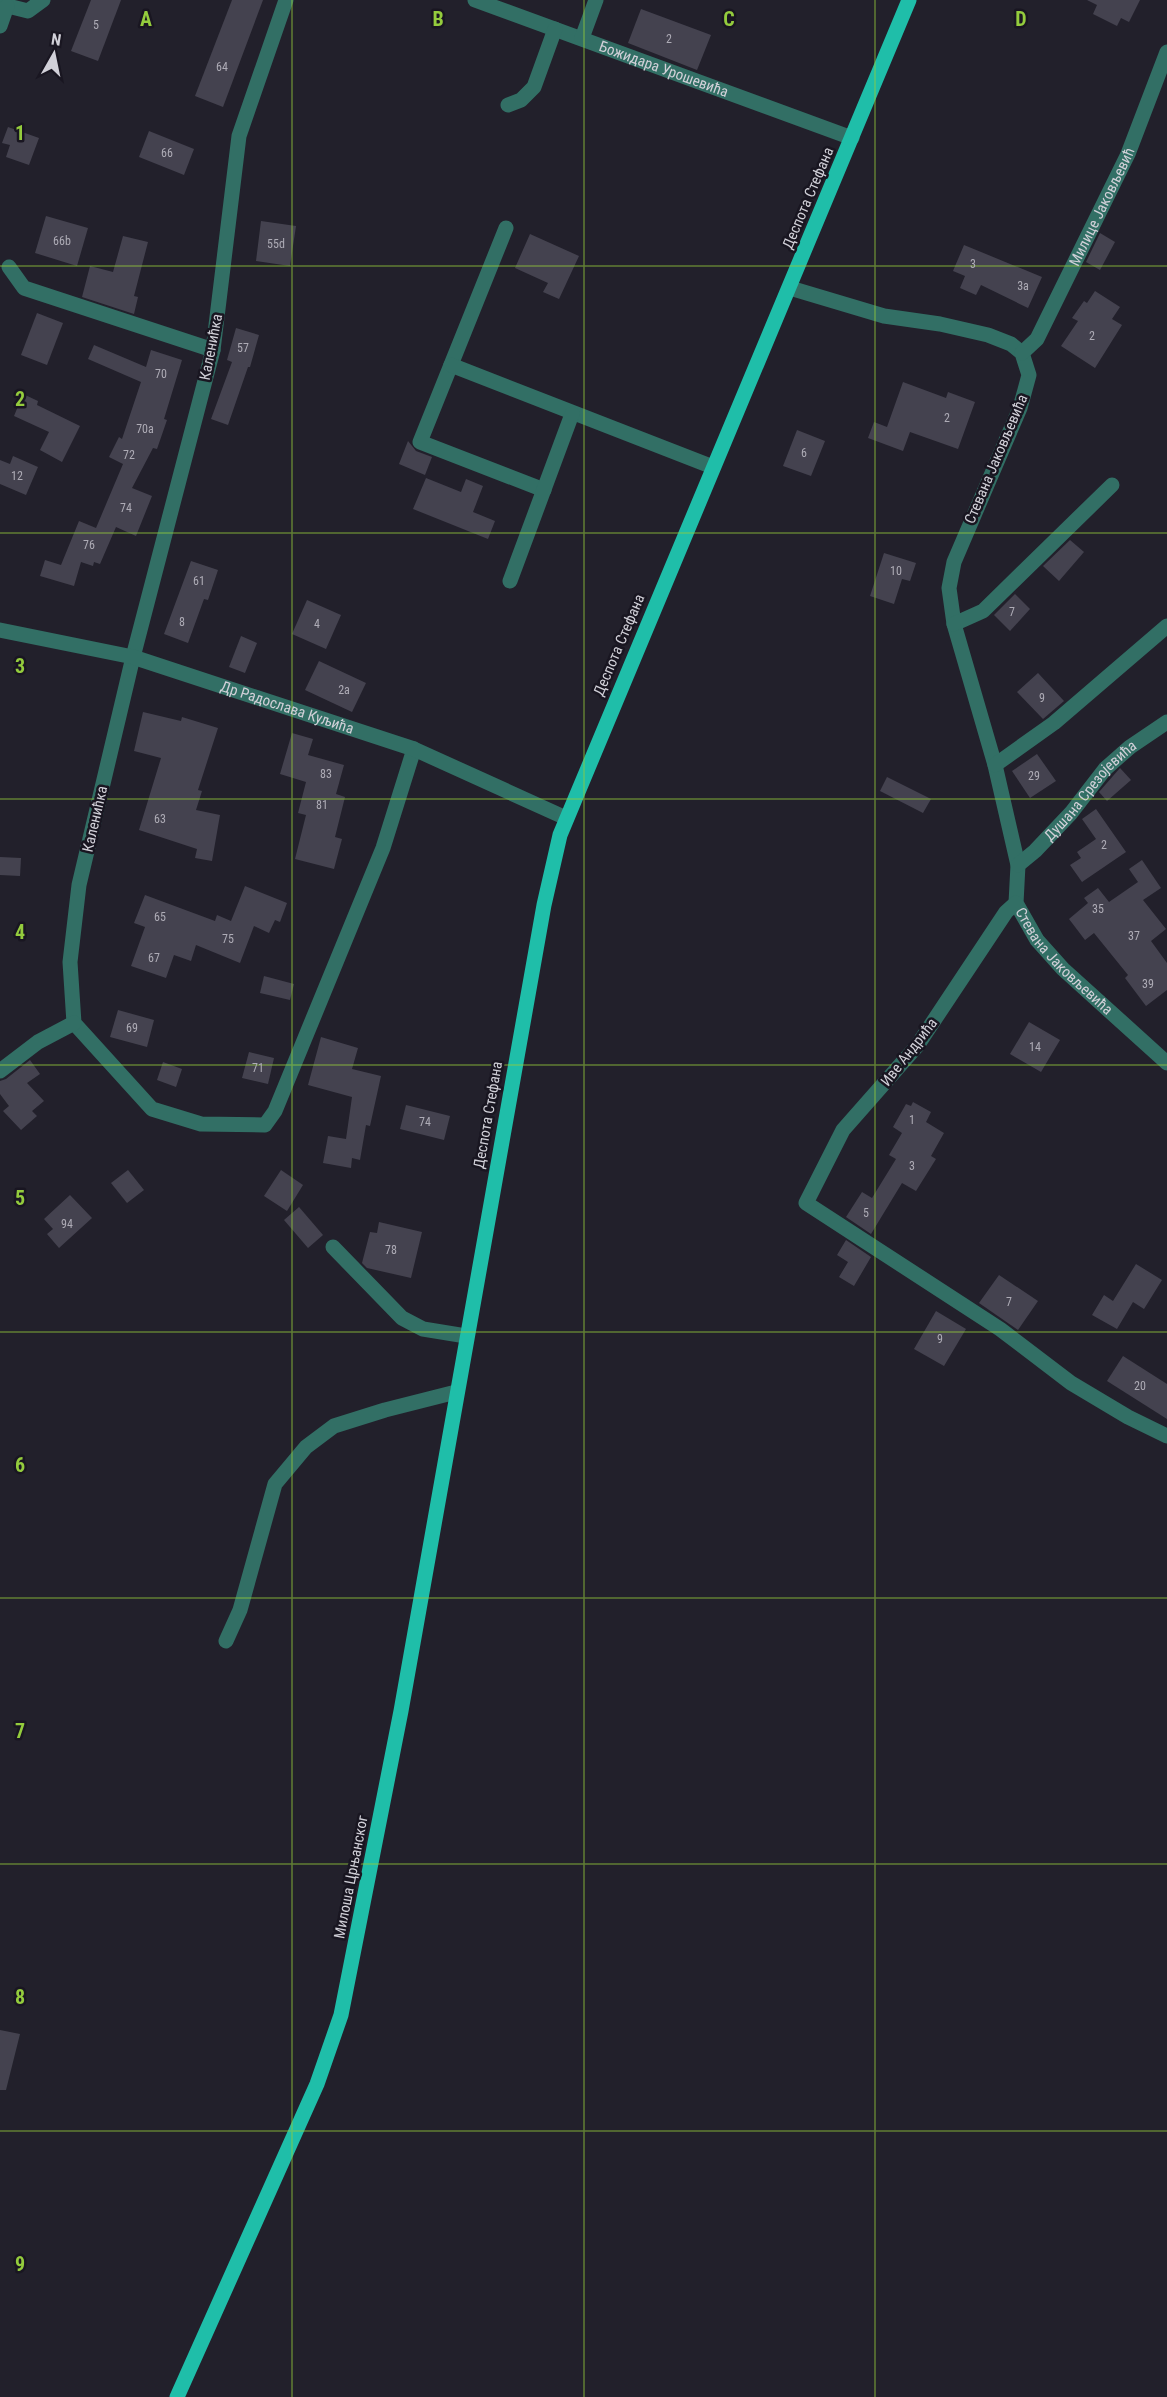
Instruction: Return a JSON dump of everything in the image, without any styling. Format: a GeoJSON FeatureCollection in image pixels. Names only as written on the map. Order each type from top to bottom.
{"type":"FeatureCollection","features":[{"type":"Feature","properties":{"kind":"main road","name":"Деспота Стефана"},"geometry":{"type":"LineString","coordinates":[[466,1336],[543,905],[554,856],[566,818],[909,0]]}},
{"type":"Feature","properties":{"kind":"main road","name":"Милоша Црњанског"},"geometry":{"type":"LineString","coordinates":[[177,2397],[317,2084],[341,2015],[401,1711],[466,1336]]}},
{"type":"Feature","properties":{"kind":"street"},"geometry":{"type":"LineString","coordinates":[[0,26],[4,5],[28,11],[43,0]]}},
{"type":"Feature","properties":{"kind":"street","name":"Каленићка"},"geometry":{"type":"LineString","coordinates":[[74,1023],[70,962],[79,885],[133,657],[213,350],[239,136],[286,0]]}},
{"type":"Feature","properties":{"kind":"street","name":"Божидара Урошевића"},"geometry":{"type":"LineString","coordinates":[[475,0],[852,138]]}},
{"type":"Feature","properties":{"kind":"street"},"geometry":{"type":"LineString","coordinates":[[582,38],[596,0]]}},
{"type":"Feature","properties":{"kind":"street"},"geometry":{"type":"LineString","coordinates":[[508,105],[521,100],[534,87],[555,29]]}},
{"type":"Feature","properties":{"kind":"street","name":"Милице Јаковљевић"},"geometry":{"type":"LineString","coordinates":[[1022,353],[1037,339],[1128,154],[1167,52]]}},
{"type":"Feature","properties":{"kind":"street"},"geometry":{"type":"LineString","coordinates":[[506,228],[420,442],[544,490]]}},
{"type":"Feature","properties":{"kind":"street"},"geometry":{"type":"LineString","coordinates":[[9,267],[24,288],[213,350]]}},
{"type":"Feature","properties":{"kind":"street"},"geometry":{"type":"LineString","coordinates":[[789,288],[884,316],[940,324],[988,335],[1011,344],[1022,353]]}},
{"type":"Feature","properties":{"kind":"street","name":"Стевана Јаковљевића"},"geometry":{"type":"LineString","coordinates":[[1022,353],[1029,375],[1020,408],[954,562],[950,588],[954,624],[995,765],[1018,865],[1016,903],[1037,940],[1063,969],[1167,1063]]}},
{"type":"Feature","properties":{"kind":"street"},"geometry":{"type":"LineString","coordinates":[[451,365],[713,467]]}},
{"type":"Feature","properties":{"kind":"street"},"geometry":{"type":"LineString","coordinates":[[510,581],[572,414]]}},
{"type":"Feature","properties":{"kind":"street"},"geometry":{"type":"LineString","coordinates":[[954,624],[983,611],[1112,485]]}},
{"type":"Feature","properties":{"kind":"street"},"geometry":{"type":"LineString","coordinates":[[995,765],[1054,723],[1167,626]]}},
{"type":"Feature","properties":{"kind":"street","name":"Др Радослава Куљића"},"geometry":{"type":"LineString","coordinates":[[0,630],[133,657],[414,749],[566,818]]}},
{"type":"Feature","properties":{"kind":"street","name":"Душана Срезојевића"},"geometry":{"type":"LineString","coordinates":[[1018,865],[1071,813],[1104,770],[1130,747],[1167,722]]}},
{"type":"Feature","properties":{"kind":"street"},"geometry":{"type":"LineString","coordinates":[[0,1071],[38,1042],[74,1023],[152,1109],[201,1124],[265,1125],[276,1111],[383,848],[414,749]]}},
{"type":"Feature","properties":{"kind":"street","name":"Иве Андрића"},"geometry":{"type":"LineString","coordinates":[[1016,903],[1006,912],[917,1046],[843,1130],[807,1203],[1000,1329],[1071,1383],[1128,1417],[1167,1436]]}},
{"type":"Feature","properties":{"kind":"street"},"geometry":{"type":"LineString","coordinates":[[333,1248],[402,1318],[423,1329],[466,1336]]}},
{"type":"Feature","properties":{"kind":"street"},"geometry":{"type":"LineString","coordinates":[[226,1641],[240,1610],[275,1484],[306,1447],[334,1426],[456,1392]]}},
{"type":"Feature","properties":{"kind":"building"},"geometry":{"type":"Polygon","coordinates":[[[91,0],[121,0],[98,61],[71,51],[91,0]]]}},
{"type":"Feature","properties":{"kind":"building"},"geometry":{"type":"Polygon","coordinates":[[[232,0],[263,0],[223,107],[195,96],[232,0]]]}},
{"type":"Feature","properties":{"kind":"building"},"geometry":{"type":"Polygon","coordinates":[[[1087,0],[1140,0],[1129,22],[1121,18],[1117,26],[1093,14],[1097,5],[1087,0]]]}},
{"type":"Feature","properties":{"kind":"building"},"geometry":{"type":"Polygon","coordinates":[[[641,9],[711,35],[697,70],[628,43],[641,9]]]}},
{"type":"Feature","properties":{"kind":"building"},"geometry":{"type":"Polygon","coordinates":[[[8,127],[39,138],[29,165],[6,157],[10,145],[2,143],[8,127]]]}},
{"type":"Feature","properties":{"kind":"building"},"geometry":{"type":"Polygon","coordinates":[[[149,131],[194,149],[184,175],[139,157],[149,131]]]}},
{"type":"Feature","properties":{"kind":"building"},"geometry":{"type":"Polygon","coordinates":[[[46,216],[88,228],[77,266],[35,253],[46,216]]]}},
{"type":"Feature","properties":{"kind":"building"},"geometry":{"type":"Polygon","coordinates":[[[261,221],[296,226],[290,266],[256,261],[261,221]]]}},
{"type":"Feature","properties":{"kind":"building"},"geometry":{"type":"Polygon","coordinates":[[[1100,233],[1115,242],[1100,270],[1086,262],[1100,233]]]}},
{"type":"Feature","properties":{"kind":"building"},"geometry":{"type":"Polygon","coordinates":[[[530,234],[579,256],[559,299],[543,292],[548,283],[515,268],[530,234]]]}},
{"type":"Feature","properties":{"kind":"building"},"geometry":{"type":"Polygon","coordinates":[[[123,236],[148,242],[134,296],[138,297],[134,314],[82,297],[90,266],[113,272],[123,236]]]}},
{"type":"Feature","properties":{"kind":"building"},"geometry":{"type":"Polygon","coordinates":[[[964,245],[1042,277],[1028,308],[981,285],[976,295],[960,288],[965,276],[953,271],[964,245]]]}},
{"type":"Feature","properties":{"kind":"building"},"geometry":{"type":"Polygon","coordinates":[[[1095,291],[1120,307],[1112,319],[1122,325],[1095,368],[1061,346],[1078,321],[1072,318],[1084,301],[1087,303],[1095,291]]]}},
{"type":"Feature","properties":{"kind":"building"},"geometry":{"type":"Polygon","coordinates":[[[37,313],[63,323],[47,365],[21,355],[37,313]]]}},
{"type":"Feature","properties":{"kind":"building"},"geometry":{"type":"Polygon","coordinates":[[[236,328],[259,335],[250,367],[248,367],[228,425],[211,419],[232,362],[227,360],[236,328]]]}},
{"type":"Feature","properties":{"kind":"building"},"geometry":{"type":"Polygon","coordinates":[[[94,345],[146,367],[151,350],[182,360],[157,449],[153,448],[132,488],[152,496],[136,536],[116,527],[100,564],[94,562],[93,566],[81,562],[74,586],[40,576],[45,560],[61,565],[79,521],[96,528],[123,464],[109,457],[119,437],[122,439],[141,382],[88,359],[94,345]]]}},
{"type":"Feature","properties":{"kind":"building"},"geometry":{"type":"Polygon","coordinates":[[[903,382],[946,398],[948,392],[975,402],[958,449],[910,432],[903,451],[868,438],[874,422],[887,427],[903,382]]]}},
{"type":"Feature","properties":{"kind":"building"},"geometry":{"type":"Polygon","coordinates":[[[23,394],[38,401],[37,405],[80,426],[62,462],[40,450],[49,432],[14,416],[23,394]]]}},
{"type":"Feature","properties":{"kind":"building"},"geometry":{"type":"Polygon","coordinates":[[[797,430],[825,441],[811,476],[783,466],[797,430]]]}},
{"type":"Feature","properties":{"kind":"building"},"geometry":{"type":"Polygon","coordinates":[[[408,441],[416,451],[432,457],[425,475],[399,464],[408,441]]]}},
{"type":"Feature","properties":{"kind":"building"},"geometry":{"type":"Polygon","coordinates":[[[13,456],[38,467],[26,495],[0,484],[0,460],[10,464],[13,456]]]}},
{"type":"Feature","properties":{"kind":"building"},"geometry":{"type":"Polygon","coordinates":[[[426,478],[461,492],[466,479],[483,486],[473,512],[495,521],[488,539],[413,509],[426,478]]]}},
{"type":"Feature","properties":{"kind":"building"},"geometry":{"type":"Polygon","coordinates":[[[1070,540],[1084,552],[1059,581],[1043,566],[1070,540]]]}},
{"type":"Feature","properties":{"kind":"building"},"geometry":{"type":"Polygon","coordinates":[[[884,553],[916,563],[910,581],[902,579],[894,604],[870,596],[884,553]]]}},
{"type":"Feature","properties":{"kind":"building"},"geometry":{"type":"Polygon","coordinates":[[[191,561],[218,570],[208,600],[204,599],[188,643],[164,634],[191,561]]]}},
{"type":"Feature","properties":{"kind":"building"},"geometry":{"type":"Polygon","coordinates":[[[1015,594],[1030,609],[1010,631],[994,615],[1015,594]]]}},
{"type":"Feature","properties":{"kind":"building"},"geometry":{"type":"Polygon","coordinates":[[[307,600],[341,615],[326,649],[292,634],[307,600]]]}},
{"type":"Feature","properties":{"kind":"building"},"geometry":{"type":"Polygon","coordinates":[[[241,636],[257,643],[245,673],[229,667],[241,636]]]}},
{"type":"Feature","properties":{"kind":"building"},"geometry":{"type":"Polygon","coordinates":[[[319,661],[366,683],[352,712],[305,690],[319,661]]]}},
{"type":"Feature","properties":{"kind":"building"},"geometry":{"type":"Polygon","coordinates":[[[1038,673],[1064,701],[1043,719],[1017,692],[1038,673]]]}},
{"type":"Feature","properties":{"kind":"building"},"geometry":{"type":"Polygon","coordinates":[[[143,712],[181,721],[182,717],[218,728],[198,790],[202,791],[196,810],[220,815],[212,861],[195,858],[197,849],[139,830],[161,758],[134,751],[143,712]]]}},
{"type":"Feature","properties":{"kind":"building"},"geometry":{"type":"Polygon","coordinates":[[[292,733],[313,739],[308,755],[344,765],[336,794],[345,797],[335,837],[342,839],[334,869],[295,859],[306,815],[298,813],[306,782],[280,774],[292,733]]]}},
{"type":"Feature","properties":{"kind":"building"},"geometry":{"type":"Polygon","coordinates":[[[1037,754],[1056,781],[1030,798],[1012,771],[1037,754]]]}},
{"type":"Feature","properties":{"kind":"building"},"geometry":{"type":"Polygon","coordinates":[[[1120,768],[1131,780],[1107,801],[1099,792],[1120,768]]]}},
{"type":"Feature","properties":{"kind":"building"},"geometry":{"type":"Polygon","coordinates":[[[887,777],[931,799],[923,813],[880,791],[887,777]]]}},
{"type":"Feature","properties":{"kind":"building"},"geometry":{"type":"Polygon","coordinates":[[[1096,809],[1126,852],[1082,882],[1070,865],[1081,858],[1077,852],[1096,839],[1082,819],[1096,809]]]}},
{"type":"Feature","properties":{"kind":"building"},"geometry":{"type":"Polygon","coordinates":[[[0,857],[21,858],[20,876],[0,875],[0,857]]]}},
{"type":"Feature","properties":{"kind":"building"},"geometry":{"type":"Polygon","coordinates":[[[1142,860],[1161,888],[1143,900],[1166,929],[1151,941],[1167,963],[1167,990],[1146,1006],[1125,978],[1128,975],[1094,933],[1085,940],[1069,919],[1088,903],[1084,898],[1098,888],[1109,902],[1138,882],[1129,869],[1142,860]]]}},
{"type":"Feature","properties":{"kind":"building"},"geometry":{"type":"Polygon","coordinates":[[[245,886],[287,903],[280,922],[275,920],[269,933],[254,926],[240,963],[196,945],[191,961],[174,955],[166,978],[131,966],[145,927],[134,923],[145,895],[215,921],[217,915],[231,921],[245,886]]]}},
{"type":"Feature","properties":{"kind":"building"},"geometry":{"type":"Polygon","coordinates":[[[264,976],[294,984],[290,1000],[260,993],[264,976]]]}},
{"type":"Feature","properties":{"kind":"building"},"geometry":{"type":"Polygon","coordinates":[[[118,1010],[154,1020],[147,1047],[110,1037],[118,1010]]]}},
{"type":"Feature","properties":{"kind":"building"},"geometry":{"type":"Polygon","coordinates":[[[1029,1022],[1060,1040],[1041,1072],[1010,1054],[1029,1022]]]}},
{"type":"Feature","properties":{"kind":"building"},"geometry":{"type":"Polygon","coordinates":[[[321,1037],[358,1048],[352,1069],[381,1076],[370,1126],[366,1125],[360,1160],[352,1158],[351,1168],[323,1163],[328,1136],[346,1139],[352,1097],[308,1085],[321,1037]]]}},
{"type":"Feature","properties":{"kind":"building"},"geometry":{"type":"Polygon","coordinates":[[[249,1052],[274,1058],[268,1084],[242,1078],[249,1052]]]}},
{"type":"Feature","properties":{"kind":"building"},"geometry":{"type":"Polygon","coordinates":[[[30,1060],[40,1074],[27,1083],[44,1101],[32,1111],[37,1116],[21,1130],[3,1111],[9,1106],[0,1094],[0,1081],[6,1079],[30,1060]]]}},
{"type":"Feature","properties":{"kind":"building"},"geometry":{"type":"Polygon","coordinates":[[[163,1062],[182,1069],[176,1087],[157,1080],[163,1062]]]}},
{"type":"Feature","properties":{"kind":"building"},"geometry":{"type":"Polygon","coordinates":[[[913,1102],[931,1112],[926,1122],[944,1133],[931,1156],[936,1159],[916,1191],[902,1183],[871,1234],[846,1217],[862,1192],[872,1198],[896,1159],[889,1155],[902,1133],[893,1127],[906,1104],[911,1106],[913,1102]]]}},
{"type":"Feature","properties":{"kind":"building"},"geometry":{"type":"Polygon","coordinates":[[[406,1105],[450,1116],[444,1140],[400,1129],[406,1105]]]}},
{"type":"Feature","properties":{"kind":"building"},"geometry":{"type":"Polygon","coordinates":[[[128,1170],[144,1190],[127,1203],[111,1183],[128,1170]]]}},
{"type":"Feature","properties":{"kind":"building"},"geometry":{"type":"Polygon","coordinates":[[[281,1170],[303,1185],[287,1211],[264,1196],[281,1170]]]}},
{"type":"Feature","properties":{"kind":"building"},"geometry":{"type":"Polygon","coordinates":[[[70,1195],[92,1218],[59,1248],[47,1234],[53,1229],[44,1219],[70,1195]]]}},
{"type":"Feature","properties":{"kind":"building"},"geometry":{"type":"Polygon","coordinates":[[[299,1207],[323,1235],[308,1248],[284,1220],[299,1207]]]}},
{"type":"Feature","properties":{"kind":"building"},"geometry":{"type":"Polygon","coordinates":[[[379,1222],[422,1232],[411,1278],[367,1268],[362,1263],[370,1232],[377,1233],[379,1222]]]}},
{"type":"Feature","properties":{"kind":"building"},"geometry":{"type":"Polygon","coordinates":[[[846,1240],[871,1257],[854,1286],[839,1277],[848,1262],[837,1255],[846,1240]]]}},
{"type":"Feature","properties":{"kind":"building"},"geometry":{"type":"Polygon","coordinates":[[[1136,1264],[1162,1280],[1144,1309],[1133,1302],[1117,1329],[1092,1315],[1104,1295],[1113,1301],[1136,1264]]]}},
{"type":"Feature","properties":{"kind":"building"},"geometry":{"type":"Polygon","coordinates":[[[999,1275],[1038,1301],[1018,1330],[979,1303],[999,1275]]]}},
{"type":"Feature","properties":{"kind":"building"},"geometry":{"type":"Polygon","coordinates":[[[936,1311],[966,1329],[944,1366],[914,1349],[936,1311]]]}},
{"type":"Feature","properties":{"kind":"building"},"geometry":{"type":"Polygon","coordinates":[[[1123,1356],[1167,1384],[1167,1419],[1107,1381],[1123,1356]]]}},
{"type":"Feature","properties":{"kind":"building"},"geometry":{"type":"Polygon","coordinates":[[[0,2030],[20,2034],[6,2090],[0,2090],[0,2030]]]}}]}
